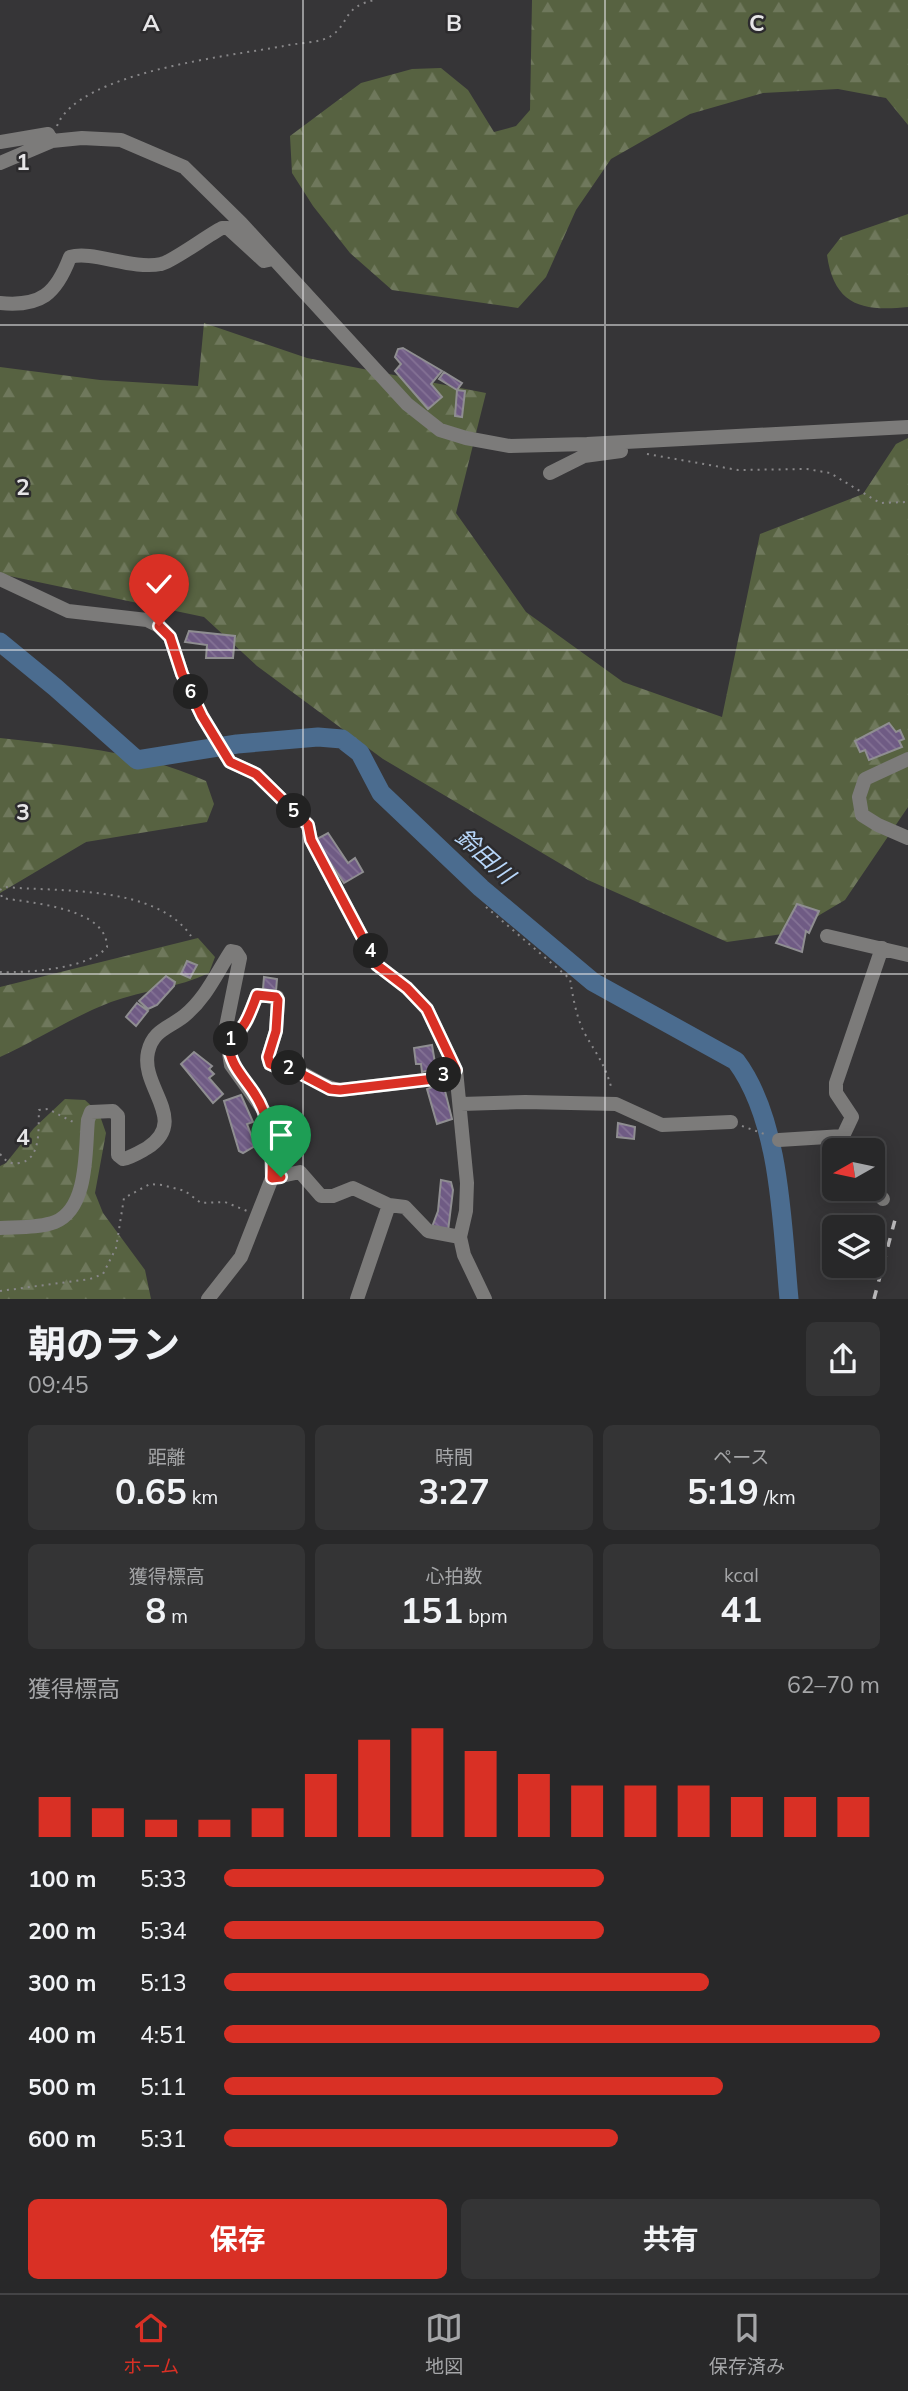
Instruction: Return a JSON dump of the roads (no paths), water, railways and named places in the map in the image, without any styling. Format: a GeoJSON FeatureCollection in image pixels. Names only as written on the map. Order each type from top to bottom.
{"type":"FeatureCollection","features":[{"type":"Feature","properties":{"kind":"street"},"geometry":{"type":"LineString","coordinates":[[0,142],[48,134],[51,142]]}},
{"type":"Feature","properties":{"kind":"street"},"geometry":{"type":"LineString","coordinates":[[0,163],[51,142],[82,138],[121,140],[184,167],[274,259],[407,404],[440,430],[486,443],[510,446],[625,446],[908,427]]}},
{"type":"Feature","properties":{"kind":"street"},"geometry":{"type":"LineString","coordinates":[[0,303],[35,302],[51,293],[62,279],[70,257],[91,255],[115,264],[163,265],[222,228],[228,228],[264,261],[274,259]]}},
{"type":"Feature","properties":{"kind":"street"},"geometry":{"type":"LineString","coordinates":[[550,473],[584,456],[625,446]]}},
{"type":"Feature","properties":{"kind":"street"},"geometry":{"type":"LineString","coordinates":[[0,579],[68,611],[147,620],[159,626],[170,637],[182,674],[202,716],[230,762],[256,774],[308,825],[311,840],[377,965],[407,988],[427,1009],[456,1070],[467,1183],[466,1211],[460,1237],[464,1255],[485,1299]]}},
{"type":"Feature","properties":{"kind":"street"},"geometry":{"type":"LineString","coordinates":[[908,760],[865,779],[859,797],[862,815],[908,838]]}},
{"type":"Feature","properties":{"kind":"street"},"geometry":{"type":"LineString","coordinates":[[827,936],[908,955]]}},
{"type":"Feature","properties":{"kind":"street"},"geometry":{"type":"LineString","coordinates":[[846,1138],[852,1117],[836,1093],[836,1083],[882,948]]}},
{"type":"Feature","properties":{"kind":"street"},"geometry":{"type":"LineString","coordinates":[[0,1227],[55,1222],[68,1213],[79,1194],[86,1129],[91,1112],[113,1111],[118,1116],[118,1155],[123,1159],[133,1157],[158,1140],[165,1123],[164,1110],[149,1076],[147,1056],[151,1041],[157,1033],[184,1016],[206,994],[231,951],[236,951],[240,958],[226,1027],[227,1041],[231,1065],[254,1093],[264,1111],[270,1135],[272,1178],[256,1214],[242,1257],[208,1299]]}},
{"type":"Feature","properties":{"kind":"street"},"geometry":{"type":"LineString","coordinates":[[227,1041],[238,1035],[257,995],[263,993],[278,1000],[276,1031],[268,1057],[270,1064],[281,1069],[290,1068],[330,1089],[434,1079],[456,1070]]}},
{"type":"Feature","properties":{"kind":"street"},"geometry":{"type":"LineString","coordinates":[[461,1104],[616,1104],[662,1125],[732,1122]]}},
{"type":"Feature","properties":{"kind":"street"},"geometry":{"type":"LineString","coordinates":[[779,1140],[822,1142]]}},
{"type":"Feature","properties":{"kind":"street"},"geometry":{"type":"LineString","coordinates":[[272,1178],[300,1172],[321,1196],[333,1196],[352,1188],[389,1205],[405,1207],[428,1231],[460,1237]]}},
{"type":"Feature","properties":{"kind":"street"},"geometry":{"type":"LineString","coordinates":[[357,1299],[389,1205]]}},
{"type":"Feature","properties":{"kind":"waterway","name":"鈴田川"},"geometry":{"type":"LineString","coordinates":[[0,642],[137,760],[237,744],[318,737],[342,739],[360,753],[381,793],[481,888],[593,982],[736,1061],[751,1085],[771,1143],[781,1207],[789,1299]]}},
{"type":"Feature","properties":{"kind":"railway"},"geometry":{"type":"LineString","coordinates":[[874,1299],[896,1216]]}}]}
